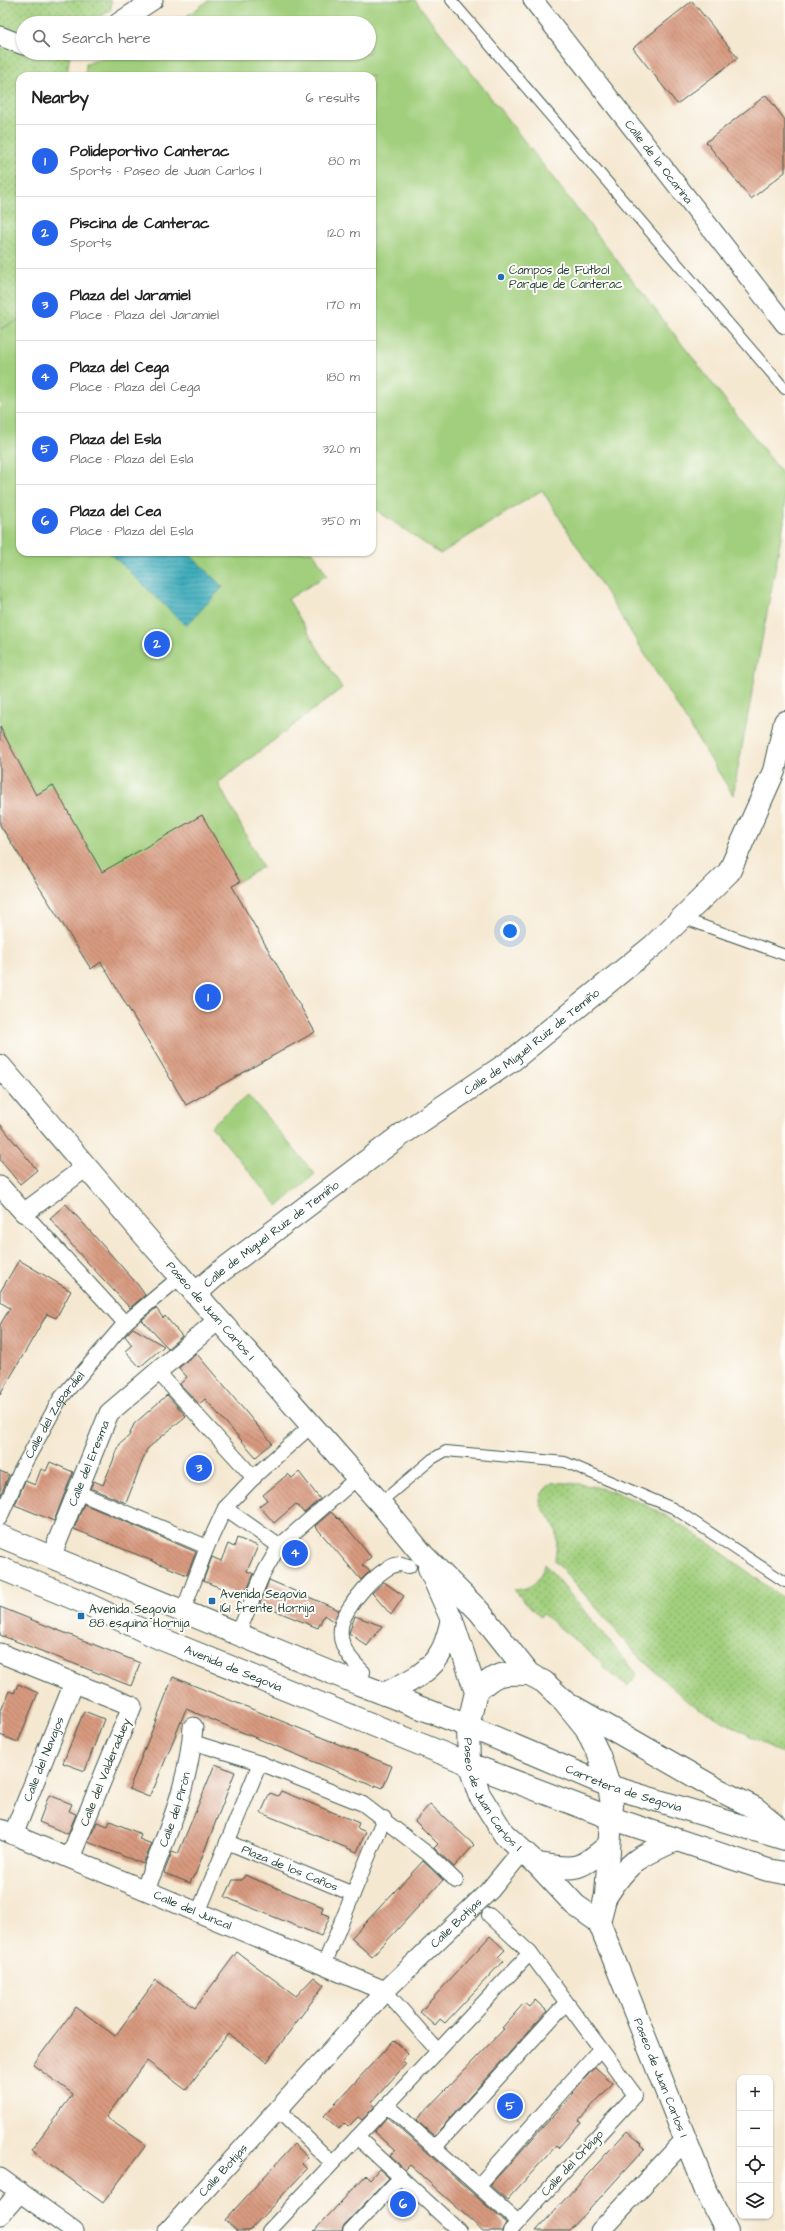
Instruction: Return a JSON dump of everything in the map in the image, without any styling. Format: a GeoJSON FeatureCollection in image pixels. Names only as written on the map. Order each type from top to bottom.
{"type":"FeatureCollection","features":[{"type":"Feature","properties":{"kind":"main road","name":"Calle de Miguel Ruiz de Temiño"},"geometry":{"type":"LineString","coordinates":[[195,1294],[220,1272],[405,1132],[514,1059],[654,945],[682,918],[729,872],[774,770],[785,722]]}},
{"type":"Feature","properties":{"kind":"main road","name":"Paseo de Juan Carlos I"},"geometry":{"type":"LineString","coordinates":[[0,1066],[195,1294],[380,1503],[416,1560],[452,1620],[476,1692],[468,1726],[469,1764],[479,1794],[504,1834],[530,1857],[575,1905],[599,1922],[685,2140],[706,2190],[727,2231]]}},
{"type":"Feature","properties":{"kind":"main road"},"geometry":{"type":"LineString","coordinates":[[0,1536],[359,1684],[468,1726]]}},
{"type":"Feature","properties":{"kind":"main road","name":"Paseo de Juan Carlos I"},"geometry":{"type":"LineString","coordinates":[[416,1560],[479,1611],[529,1674],[544,1682],[564,1701],[586,1728],[599,1755],[609,1786],[612,1805],[606,1896],[599,1922]]}},
{"type":"Feature","properties":{"kind":"main road","name":"Avenida de Segovia"},"geometry":{"type":"LineString","coordinates":[[0,1568],[85,1603],[159,1638],[469,1764]]}},
{"type":"Feature","properties":{"kind":"main road"},"geometry":{"type":"LineString","coordinates":[[384,1694],[410,1681],[429,1668],[442,1650],[452,1620]]}},
{"type":"Feature","properties":{"kind":"main road","name":"Paseo de Juan Carlos I"},"geometry":{"type":"LineString","coordinates":[[476,1692],[490,1678],[502,1673],[529,1674]]}},
{"type":"Feature","properties":{"kind":"main road"},"geometry":{"type":"LineString","coordinates":[[564,1701],[715,1788],[755,1808],[785,1833]]}},
{"type":"Feature","properties":{"kind":"main road","name":"Carretera de Segovia"},"geometry":{"type":"LineString","coordinates":[[468,1726],[609,1786],[785,1839]]}},
{"type":"Feature","properties":{"kind":"main road"},"geometry":{"type":"LineString","coordinates":[[469,1764],[611,1818],[768,1870],[785,1874]]}},
{"type":"Feature","properties":{"kind":"main road"},"geometry":{"type":"LineString","coordinates":[[606,1896],[621,1872],[641,1856],[676,1840]]}},
{"type":"Feature","properties":{"kind":"main road"},"geometry":{"type":"LineString","coordinates":[[530,1857],[568,1869],[587,1864],[609,1845]]}},
{"type":"Feature","properties":{"kind":"street"},"geometry":{"type":"LineString","coordinates":[[129,16],[153,0]]}},
{"type":"Feature","properties":{"kind":"street","name":"Calle de la Ocarina"},"geometry":{"type":"LineString","coordinates":[[532,0],[785,324]]}},
{"type":"Feature","properties":{"kind":"street"},"geometry":{"type":"LineString","coordinates":[[0,36],[16,42]]}},
{"type":"Feature","properties":{"kind":"street"},"geometry":{"type":"LineString","coordinates":[[24,1213],[86,1167]]}},
{"type":"Feature","properties":{"kind":"street"},"geometry":{"type":"LineString","coordinates":[[0,1186],[125,1323]]}},
{"type":"Feature","properties":{"kind":"street","name":"Calle del Zapardiel"},"geometry":{"type":"LineString","coordinates":[[0,1518],[21,1470],[60,1399],[125,1323],[180,1276]]}},
{"type":"Feature","properties":{"kind":"street","name":"Calle del Eresma"},"geometry":{"type":"LineString","coordinates":[[51,1557],[109,1413],[218,1320]]}},
{"type":"Feature","properties":{"kind":"street"},"geometry":{"type":"LineString","coordinates":[[158,1372],[254,1478]]}},
{"type":"Feature","properties":{"kind":"street"},"geometry":{"type":"LineString","coordinates":[[183,1612],[207,1547],[225,1508],[254,1478],[311,1426]]}},
{"type":"Feature","properties":{"kind":"street"},"geometry":{"type":"LineString","coordinates":[[238,1634],[262,1576],[279,1546],[357,1478]]}},
{"type":"Feature","properties":{"kind":"street"},"geometry":{"type":"LineString","coordinates":[[77,1492],[207,1547]]}},
{"type":"Feature","properties":{"kind":"street"},"geometry":{"type":"LineString","coordinates":[[225,1508],[279,1546]]}},
{"type":"Feature","properties":{"kind":"street"},"geometry":{"type":"LineString","coordinates":[[359,1684],[363,1672],[346,1654],[341,1628],[345,1616],[363,1589],[375,1577],[399,1564],[416,1560]]}},
{"type":"Feature","properties":{"kind":"street","name":"Calle del Valderaduey"},"geometry":{"type":"LineString","coordinates":[[0,1653],[132,1706],[70,1858]]}},
{"type":"Feature","properties":{"kind":"street","name":"Calle del Navajos"},"geometry":{"type":"LineString","coordinates":[[7,1832],[74,1683]]}},
{"type":"Feature","properties":{"kind":"street"},"geometry":{"type":"LineString","coordinates":[[193,1734],[260,1763],[363,1804],[384,1818],[428,1854],[456,1881]]}},
{"type":"Feature","properties":{"kind":"street","name":"Calle del Pirón"},"geometry":{"type":"LineString","coordinates":[[145,1889],[169,1832],[186,1783],[193,1734]]}},
{"type":"Feature","properties":{"kind":"street","name":"Plaza de los Caños"},"geometry":{"type":"LineString","coordinates":[[198,1913],[260,1763]]}},
{"type":"Feature","properties":{"kind":"street","name":"Plaza de los Caños"},"geometry":{"type":"LineString","coordinates":[[324,1965],[384,1818]]}},
{"type":"Feature","properties":{"kind":"street","name":"Calle del Juncal"},"geometry":{"type":"LineString","coordinates":[[7,1832],[385,1991]]}},
{"type":"Feature","properties":{"kind":"street","name":"Plaza de los Caños"},"geometry":{"type":"LineString","coordinates":[[227,1842],[353,1894]]}},
{"type":"Feature","properties":{"kind":"street","name":"Calle Botijas"},"geometry":{"type":"LineString","coordinates":[[168,2231],[385,1991],[490,1890],[530,1857]]}},
{"type":"Feature","properties":{"kind":"street"},"geometry":{"type":"LineString","coordinates":[[478,2186],[600,2049],[530,1953],[489,1915]]}},
{"type":"Feature","properties":{"kind":"street"},"geometry":{"type":"LineString","coordinates":[[269,2231],[530,1953]]}},
{"type":"Feature","properties":{"kind":"street"},"geometry":{"type":"LineString","coordinates":[[385,1991],[438,2051]]}},
{"type":"Feature","properties":{"kind":"street"},"geometry":{"type":"LineString","coordinates":[[435,2147],[566,2003]]}},
{"type":"Feature","properties":{"kind":"street","name":"Calle del Órbigo"},"geometry":{"type":"LineString","coordinates":[[514,2226],[635,2095],[600,2049]]}},
{"type":"Feature","properties":{"kind":"street"},"geometry":{"type":"LineString","coordinates":[[387,2105],[478,2186],[514,2226]]}},
{"type":"Feature","properties":{"kind":"street"},"geometry":{"type":"LineString","coordinates":[[278,2110],[332,2163]]}},
{"type":"Feature","properties":{"kind":"street"},"geometry":{"type":"LineString","coordinates":[[357,2137],[401,2177],[444,2226],[459,2231]]}},
{"type":"Feature","properties":{"kind":"street"},"geometry":{"type":"LineString","coordinates":[[600,2231],[685,2140]]}},
{"type":"Feature","properties":{"kind":"street"},"geometry":{"type":"LineString","coordinates":[[350,2231],[401,2177]]}},
{"type":"Feature","properties":{"kind":"street"},"geometry":{"type":"LineString","coordinates":[[0,2178],[74,2231]]}},
{"type":"Feature","properties":{"kind":"street"},"geometry":{"type":"LineString","coordinates":[[0,2215],[20,2192]]}},
{"type":"Feature","properties":{"kind":"lane"},"geometry":{"type":"LineString","coordinates":[[451,0],[785,389]]}},
{"type":"Feature","properties":{"kind":"lane"},"geometry":{"type":"LineString","coordinates":[[682,918],[785,954]]}},
{"type":"Feature","properties":{"kind":"lane"},"geometry":{"type":"LineString","coordinates":[[380,1503],[432,1459],[446,1451],[565,1462],[673,1508],[785,1582]]}},
{"type":"Feature","properties":{"kind":"green space"},"geometry":{"type":"Polygon","coordinates":[[[0,0],[111,0],[111,10],[102,16],[16,16],[16,60],[69,60],[68,72],[16,72],[16,322],[0,329],[0,0]]]}},
{"type":"Feature","properties":{"kind":"green space","name":"Campos de Fútbol Parque de Canterac"},"geometry":{"type":"Polygon","coordinates":[[[209,0],[415,0],[785,477],[785,516],[733,795],[542,490],[440,554],[376,510],[376,72],[85,72],[86,64],[97,60],[376,60],[376,16],[187,16],[209,0]]]}},
{"type":"Feature","properties":{"kind":"green space"},"geometry":{"type":"Polygon","coordinates":[[[16,322],[16,556],[315,556],[327,575],[288,599],[342,688],[218,783],[263,867],[91,969],[0,825],[0,808],[32,788],[0,727],[0,329],[16,322]]]}},
{"type":"Feature","properties":{"kind":"green space"},"geometry":{"type":"Polygon","coordinates":[[[248,1095],[315,1174],[278,1206],[211,1126],[248,1095]]]}},
{"type":"Feature","properties":{"kind":"green space"},"geometry":{"type":"Polygon","coordinates":[[[551,1483],[583,1485],[615,1492],[646,1505],[704,1540],[785,1599],[785,1755],[688,1702],[640,1658],[555,1561],[557,1533],[553,1523],[540,1502],[544,1491],[551,1483]]]}},
{"type":"Feature","properties":{"kind":"green space"},"geometry":{"type":"Polygon","coordinates":[[[544,1563],[637,1674],[628,1686],[602,1667],[604,1664],[543,1614],[540,1617],[514,1590],[526,1588],[535,1583],[541,1575],[544,1563]]]}},
{"type":"Feature","properties":{"kind":"water"},"geometry":{"type":"Polygon","coordinates":[[[113,556],[191,556],[223,587],[186,626],[113,556]]]}},
{"type":"Feature","properties":{"kind":"building"},"geometry":{"type":"Polygon","coordinates":[[[692,1],[738,58],[677,104],[633,48],[692,1]]]}},
{"type":"Feature","properties":{"kind":"building"},"geometry":{"type":"Polygon","coordinates":[[[766,95],[785,120],[785,172],[751,199],[706,142],[766,95]]]}},
{"type":"Feature","properties":{"kind":"building"},"geometry":{"type":"Polygon","coordinates":[[[0,727],[36,795],[53,785],[102,872],[202,815],[240,882],[232,886],[315,1032],[186,1105],[101,962],[91,969],[0,825],[0,727]]]}},
{"type":"Feature","properties":{"kind":"building"},"geometry":{"type":"Polygon","coordinates":[[[0,1124],[37,1170],[20,1184],[0,1160],[0,1124]]]}},
{"type":"Feature","properties":{"kind":"building"},"geometry":{"type":"Polygon","coordinates":[[[66,1204],[138,1285],[145,1295],[130,1308],[76,1250],[50,1218],[66,1204]]]}},
{"type":"Feature","properties":{"kind":"building"},"geometry":{"type":"Polygon","coordinates":[[[19,1260],[71,1291],[56,1318],[47,1314],[0,1395],[0,1325],[10,1308],[0,1302],[0,1292],[19,1260]]]}},
{"type":"Feature","properties":{"kind":"building"},"geometry":{"type":"Polygon","coordinates":[[[156,1308],[163,1318],[165,1316],[182,1336],[168,1348],[142,1320],[156,1308]]]}},
{"type":"Feature","properties":{"kind":"building"},"geometry":{"type":"Polygon","coordinates":[[[133,1328],[164,1346],[140,1367],[125,1351],[132,1345],[125,1336],[133,1328]]]}},
{"type":"Feature","properties":{"kind":"building"},"geometry":{"type":"Polygon","coordinates":[[[196,1353],[272,1443],[256,1457],[205,1399],[199,1404],[180,1384],[187,1377],[179,1368],[196,1353]]]}},
{"type":"Feature","properties":{"kind":"building"},"geometry":{"type":"Polygon","coordinates":[[[167,1395],[186,1416],[147,1449],[126,1503],[90,1488],[94,1481],[103,1485],[120,1444],[129,1436],[134,1424],[167,1395]]]}},
{"type":"Feature","properties":{"kind":"building"},"geometry":{"type":"Polygon","coordinates":[[[50,1462],[73,1472],[54,1521],[15,1505],[25,1481],[35,1485],[41,1469],[46,1471],[50,1462]]]}},
{"type":"Feature","properties":{"kind":"building"},"geometry":{"type":"Polygon","coordinates":[[[0,1471],[9,1475],[0,1497],[0,1471]]]}},
{"type":"Feature","properties":{"kind":"building"},"geometry":{"type":"Polygon","coordinates":[[[299,1472],[320,1499],[304,1513],[296,1504],[274,1523],[259,1506],[267,1500],[263,1495],[288,1474],[292,1478],[299,1472]]]}},
{"type":"Feature","properties":{"kind":"building"},"geometry":{"type":"Polygon","coordinates":[[[84,1504],[196,1552],[187,1575],[74,1529],[84,1504]]]}},
{"type":"Feature","properties":{"kind":"building"},"geometry":{"type":"Polygon","coordinates":[[[331,1512],[338,1519],[339,1518],[371,1557],[362,1565],[370,1571],[361,1580],[315,1526],[331,1512]]]}},
{"type":"Feature","properties":{"kind":"building"},"geometry":{"type":"Polygon","coordinates":[[[237,1538],[258,1546],[247,1571],[254,1574],[244,1597],[203,1581],[212,1557],[221,1561],[228,1544],[234,1547],[237,1538]]]}},
{"type":"Feature","properties":{"kind":"building"},"geometry":{"type":"Polygon","coordinates":[[[269,1580],[339,1610],[334,1622],[324,1615],[318,1628],[261,1605],[260,1604],[269,1580]]]}},
{"type":"Feature","properties":{"kind":"building"},"geometry":{"type":"Polygon","coordinates":[[[384,1582],[404,1596],[391,1615],[372,1593],[384,1582]]]}},
{"type":"Feature","properties":{"kind":"building"},"geometry":{"type":"Polygon","coordinates":[[[0,1607],[140,1663],[131,1686],[0,1635],[0,1607]]]}},
{"type":"Feature","properties":{"kind":"building"},"geometry":{"type":"Polygon","coordinates":[[[355,1616],[382,1626],[367,1646],[349,1633],[355,1616]]]}},
{"type":"Feature","properties":{"kind":"building"},"geometry":{"type":"Polygon","coordinates":[[[173,1677],[392,1766],[383,1788],[375,1785],[375,1787],[186,1709],[149,1797],[129,1789],[173,1677]]]}},
{"type":"Feature","properties":{"kind":"building"},"geometry":{"type":"Polygon","coordinates":[[[18,1684],[38,1693],[18,1742],[0,1735],[0,1713],[9,1691],[14,1693],[18,1684]]]}},
{"type":"Feature","properties":{"kind":"building"},"geometry":{"type":"Polygon","coordinates":[[[84,1711],[104,1719],[85,1771],[63,1763],[84,1711]]]}},
{"type":"Feature","properties":{"kind":"building"},"geometry":{"type":"Polygon","coordinates":[[[215,1764],[235,1772],[195,1875],[190,1883],[164,1873],[172,1852],[178,1854],[215,1764]]]}},
{"type":"Feature","properties":{"kind":"building"},"geometry":{"type":"Polygon","coordinates":[[[281,1791],[359,1823],[357,1828],[366,1832],[357,1852],[261,1813],[270,1793],[278,1796],[281,1791]]]}},
{"type":"Feature","properties":{"kind":"building"},"geometry":{"type":"Polygon","coordinates":[[[49,1795],[72,1804],[69,1811],[76,1814],[68,1834],[39,1822],[49,1795]]]}},
{"type":"Feature","properties":{"kind":"building"},"geometry":{"type":"Polygon","coordinates":[[[430,1804],[474,1845],[454,1867],[434,1848],[438,1844],[415,1821],[430,1804]]]}},
{"type":"Feature","properties":{"kind":"building"},"geometry":{"type":"Polygon","coordinates":[[[110,1821],[141,1834],[139,1839],[152,1844],[143,1864],[88,1842],[97,1822],[108,1826],[110,1821]]]}},
{"type":"Feature","properties":{"kind":"building"},"geometry":{"type":"Polygon","coordinates":[[[423,1861],[443,1880],[372,1957],[351,1938],[423,1861]]]}},
{"type":"Feature","properties":{"kind":"building"},"geometry":{"type":"Polygon","coordinates":[[[245,1875],[323,1907],[321,1913],[330,1916],[321,1936],[225,1897],[233,1880],[242,1880],[245,1875]]]}},
{"type":"Feature","properties":{"kind":"building"},"geometry":{"type":"Polygon","coordinates":[[[490,1936],[505,1950],[498,1957],[503,1961],[445,2023],[440,2019],[435,2025],[420,2012],[490,1936]]]}},
{"type":"Feature","properties":{"kind":"building"},"geometry":{"type":"Polygon","coordinates":[[[237,1952],[296,1996],[314,1977],[324,1985],[267,2062],[228,2034],[186,2090],[147,2061],[106,2117],[146,2145],[103,2203],[31,2150],[73,2094],[33,2065],[76,2007],[115,2036],[156,1980],[195,2008],[237,1952]]]}},
{"type":"Feature","properties":{"kind":"building"},"geometry":{"type":"Polygon","coordinates":[[[535,2000],[547,2011],[434,2136],[416,2120],[504,2029],[502,2028],[524,2003],[529,2007],[535,2000]]]}},
{"type":"Feature","properties":{"kind":"building"},"geometry":{"type":"Polygon","coordinates":[[[394,2040],[408,2053],[402,2060],[406,2064],[371,2103],[375,2106],[362,2120],[358,2117],[348,2127],[344,2123],[339,2129],[324,2116],[394,2040]]]}},
{"type":"Feature","properties":{"kind":"building"},"geometry":{"type":"Polygon","coordinates":[[[595,2067],[613,2083],[579,2120],[581,2122],[558,2148],[556,2146],[507,2200],[490,2185],[574,2093],[573,2092],[595,2067]]]}},
{"type":"Feature","properties":{"kind":"building"},"geometry":{"type":"Polygon","coordinates":[[[387,2117],[506,2223],[502,2231],[483,2231],[410,2165],[405,2170],[390,2156],[395,2151],[374,2132],[387,2117]]]}},
{"type":"Feature","properties":{"kind":"building"},"geometry":{"type":"Polygon","coordinates":[[[627,2131],[645,2148],[589,2210],[569,2231],[536,2231],[627,2131]]]}},
{"type":"Feature","properties":{"kind":"building"},"geometry":{"type":"Polygon","coordinates":[[[294,2144],[308,2157],[302,2164],[307,2169],[249,2231],[237,2231],[225,2220],[294,2144]]]}},
{"type":"Feature","properties":{"kind":"building"},"geometry":{"type":"Polygon","coordinates":[[[379,2169],[389,2178],[344,2225],[342,2231],[314,2231],[366,2175],[370,2179],[379,2169]]]}},
{"type":"Feature","properties":{"kind":"place","name":"Campos de Fútbol Parque de Canterac"},"geometry":{"type":"Point","coordinates":[501,277]}},
{"type":"Feature","properties":{"kind":"place","name":"Piscina de Canterac"},"geometry":{"type":"Point","coordinates":[157,644]}},
{"type":"Feature","properties":{"kind":"place","name":"Polideportivo Canterac"},"geometry":{"type":"Point","coordinates":[208,997]}},
{"type":"Feature","properties":{"kind":"place","name":"Plaza del Jaramiel"},"geometry":{"type":"Point","coordinates":[199,1468]}},
{"type":"Feature","properties":{"kind":"place","name":"Plaza del Cega"},"geometry":{"type":"Point","coordinates":[295,1553]}},
{"type":"Feature","properties":{"kind":"place","name":"Avenida Segovia 161 frente Hornija"},"geometry":{"type":"Point","coordinates":[212,1601]}},
{"type":"Feature","properties":{"kind":"place","name":"Avenida Segovia 88 esquina Hornija"},"geometry":{"type":"Point","coordinates":[81,1616]}},
{"type":"Feature","properties":{"kind":"place","name":"Plaza del Esla"},"geometry":{"type":"Point","coordinates":[510,2106]}},
{"type":"Feature","properties":{"kind":"place","name":"Plaza del Cea"},"geometry":{"type":"Point","coordinates":[403,2204]}}]}
